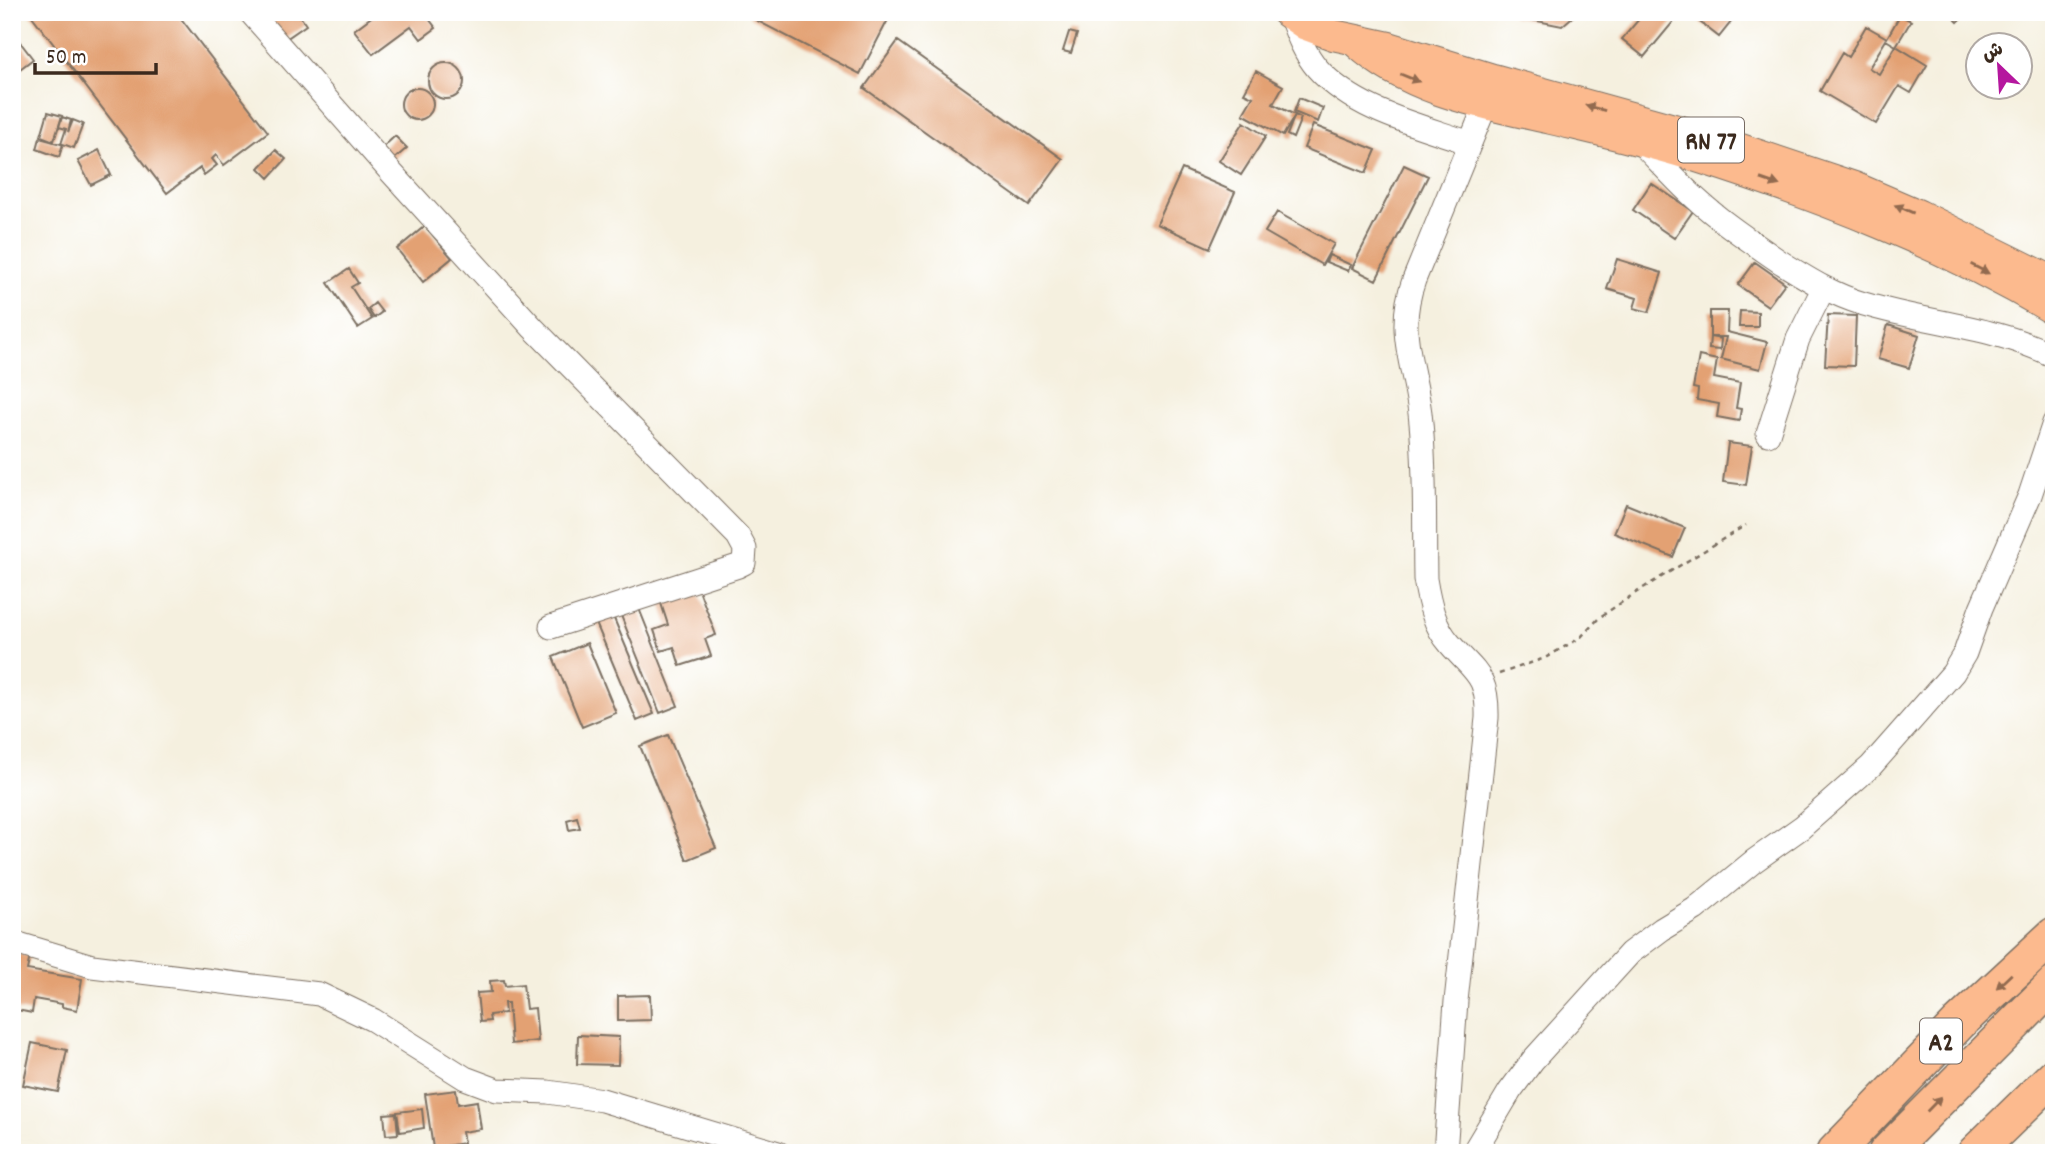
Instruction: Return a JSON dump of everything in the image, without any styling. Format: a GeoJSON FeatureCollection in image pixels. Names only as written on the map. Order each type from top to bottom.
{"type":"FeatureCollection","features":[{"type":"Feature","properties":{"kind":"highway","name":"A2"},"geometry":{"type":"LineString","coordinates":[[1834,1153],[1959,1023],[2054,935]]}},
{"type":"Feature","properties":{"kind":"highway","name":"A2"},"geometry":{"type":"LineString","coordinates":[[1886,1153],[2054,984]]}},
{"type":"Feature","properties":{"kind":"highway"},"geometry":{"type":"LineString","coordinates":[[1975,1153],[2054,1076]]}},
{"type":"Feature","properties":{"kind":"highway"},"geometry":{"type":"LineString","coordinates":[[1999,1153],[2054,1100]]}},
{"type":"Feature","properties":{"kind":"main road","name":"RN 77"},"geometry":{"type":"LineString","coordinates":[[1288,14],[1320,31],[1389,47],[1717,141],[1854,187],[1919,215],[2054,282]]}},
{"type":"Feature","properties":{"kind":"main road"},"geometry":{"type":"LineString","coordinates":[[1354,41],[1388,68],[1417,81],[1486,104],[1637,139],[1727,167],[1912,235],[2054,310]]}},
{"type":"Feature","properties":{"kind":"street"},"geometry":{"type":"LineString","coordinates":[[250,12],[533,328],[686,481],[738,536],[745,549],[744,563],[738,566],[551,627]]}},
{"type":"Feature","properties":{"kind":"street"},"geometry":{"type":"LineString","coordinates":[[1288,14],[1315,66],[1334,85],[1389,114],[1470,143]]}},
{"type":"Feature","properties":{"kind":"street"},"geometry":{"type":"LineString","coordinates":[[1445,1153],[1456,1001],[1488,698],[1483,680],[1450,644],[1437,624],[1429,603],[1425,579],[1421,419],[1405,337],[1404,318],[1414,280],[1486,104]]}},
{"type":"Feature","properties":{"kind":"street"},"geometry":{"type":"LineString","coordinates":[[1637,139],[1695,198],[1749,240],[1823,289],[1863,304],[1937,323],[1986,330],[2054,356]]}},
{"type":"Feature","properties":{"kind":"street"},"geometry":{"type":"LineString","coordinates":[[1768,434],[1798,339],[1823,289]]}},
{"type":"Feature","properties":{"kind":"street"},"geometry":{"type":"LineString","coordinates":[[1473,1153],[1510,1091],[1533,1060],[1630,953],[1695,909],[1754,861],[1802,827],[1871,766],[1953,673],[1965,653],[1981,608],[2030,495],[2054,423]]}},
{"type":"Feature","properties":{"kind":"street"},"geometry":{"type":"LineString","coordinates":[[12,942],[92,966],[319,994],[373,1020],[465,1078],[497,1090],[548,1092],[602,1100],[778,1153]]}},
{"type":"Feature","properties":{"kind":"path"},"geometry":{"type":"LineString","coordinates":[[1483,680],[1545,658],[1580,638],[1600,617],[1746,525]]}},
{"type":"Feature","properties":{"kind":"building"},"geometry":{"type":"Polygon","coordinates":[[[29,12],[176,12],[268,132],[224,165],[216,155],[212,159],[217,165],[204,175],[200,168],[167,193],[29,12]]]}},
{"type":"Feature","properties":{"kind":"building"},"geometry":{"type":"Polygon","coordinates":[[[262,12],[297,12],[306,25],[283,41],[262,12]]]}},
{"type":"Feature","properties":{"kind":"building"},"geometry":{"type":"Polygon","coordinates":[[[378,12],[429,12],[426,15],[436,28],[421,39],[411,26],[373,54],[354,30],[378,12]]]}},
{"type":"Feature","properties":{"kind":"building"},"geometry":{"type":"Polygon","coordinates":[[[750,12],[892,12],[860,74],[748,16],[750,12]]]}},
{"type":"Feature","properties":{"kind":"building"},"geometry":{"type":"Polygon","coordinates":[[[1513,12],[1578,12],[1562,26],[1512,16],[1513,12]]]}},
{"type":"Feature","properties":{"kind":"building"},"geometry":{"type":"Polygon","coordinates":[[[1645,12],[1663,12],[1674,21],[1644,57],[1622,39],[1645,12]]]}},
{"type":"Feature","properties":{"kind":"building"},"geometry":{"type":"Polygon","coordinates":[[[1687,12],[1739,12],[1719,37],[1687,12]]]}},
{"type":"Feature","properties":{"kind":"building"},"geometry":{"type":"Polygon","coordinates":[[[1948,12],[1968,12],[1958,22],[1948,12]]]}},
{"type":"Feature","properties":{"kind":"building"},"geometry":{"type":"Polygon","coordinates":[[[1900,15],[1911,21],[1896,46],[1927,65],[1911,93],[1899,86],[1876,124],[1820,91],[1842,53],[1848,57],[1866,26],[1887,38],[1900,15]],[[1886,40],[1869,68],[1879,74],[1896,46],[1886,40]]]}},
{"type":"Feature","properties":{"kind":"building"},"geometry":{"type":"Polygon","coordinates":[[[1069,32],[1077,34],[1071,53],[1063,51],[1069,32]]]}},
{"type":"Feature","properties":{"kind":"building"},"geometry":{"type":"Polygon","coordinates":[[[17,38],[33,59],[12,75],[12,42],[17,38]]]}},
{"type":"Feature","properties":{"kind":"building"},"geometry":{"type":"Polygon","coordinates":[[[898,41],[1063,159],[1029,206],[864,88],[898,41]]]}},
{"type":"Feature","properties":{"kind":"building"},"geometry":{"type":"Polygon","coordinates":[[[446,63],[459,68],[464,81],[459,94],[446,99],[433,94],[428,81],[433,68],[446,63]]]}},
{"type":"Feature","properties":{"kind":"building"},"geometry":{"type":"Polygon","coordinates":[[[1256,71],[1283,86],[1273,104],[1295,115],[1283,136],[1243,114],[1253,97],[1244,93],[1256,71]]]}},
{"type":"Feature","properties":{"kind":"building"},"geometry":{"type":"Polygon","coordinates":[[[417,88],[428,93],[433,104],[428,115],[417,120],[406,115],[401,104],[406,93],[417,88]]]}},
{"type":"Feature","properties":{"kind":"building"},"geometry":{"type":"Polygon","coordinates":[[[1299,98],[1323,108],[1318,122],[1294,112],[1299,98]]]}},
{"type":"Feature","properties":{"kind":"building"},"geometry":{"type":"Polygon","coordinates":[[[48,112],[62,116],[54,141],[41,136],[48,112]]]}},
{"type":"Feature","properties":{"kind":"building"},"geometry":{"type":"Polygon","coordinates":[[[1295,115],[1301,118],[1293,138],[1287,135],[1295,115]]]}},
{"type":"Feature","properties":{"kind":"building"},"geometry":{"type":"Polygon","coordinates":[[[62,117],[71,120],[68,132],[73,120],[83,124],[74,148],[63,144],[59,157],[37,149],[40,138],[61,144],[66,129],[59,127],[62,117]]]}},
{"type":"Feature","properties":{"kind":"building"},"geometry":{"type":"Polygon","coordinates":[[[1244,122],[1266,136],[1241,175],[1219,161],[1244,122]]]}},
{"type":"Feature","properties":{"kind":"building"},"geometry":{"type":"Polygon","coordinates":[[[1313,125],[1376,150],[1366,173],[1304,148],[1313,125]]]}},
{"type":"Feature","properties":{"kind":"building"},"geometry":{"type":"Polygon","coordinates":[[[395,136],[407,148],[392,161],[381,149],[395,136]]]}},
{"type":"Feature","properties":{"kind":"building"},"geometry":{"type":"Polygon","coordinates":[[[99,150],[111,175],[91,185],[78,161],[99,150]]]}},
{"type":"Feature","properties":{"kind":"building"},"geometry":{"type":"Polygon","coordinates":[[[276,150],[286,159],[269,178],[259,168],[276,150]]]}},
{"type":"Feature","properties":{"kind":"building"},"geometry":{"type":"Polygon","coordinates":[[[1404,165],[1428,176],[1376,280],[1352,268],[1404,165]]]}},
{"type":"Feature","properties":{"kind":"building"},"geometry":{"type":"Polygon","coordinates":[[[1182,169],[1235,192],[1210,248],[1157,224],[1182,169]]]}},
{"type":"Feature","properties":{"kind":"building"},"geometry":{"type":"Polygon","coordinates":[[[1651,183],[1693,211],[1674,238],[1633,210],[1651,183]]]}},
{"type":"Feature","properties":{"kind":"building"},"geometry":{"type":"Polygon","coordinates":[[[1277,212],[1334,244],[1322,265],[1265,232],[1277,212]]]}},
{"type":"Feature","properties":{"kind":"building"},"geometry":{"type":"Polygon","coordinates":[[[425,226],[452,258],[423,282],[397,249],[425,226]]]}},
{"type":"Feature","properties":{"kind":"building"},"geometry":{"type":"Polygon","coordinates":[[[1329,255],[1351,265],[1348,271],[1326,262],[1329,255]]]}},
{"type":"Feature","properties":{"kind":"building"},"geometry":{"type":"Polygon","coordinates":[[[1617,259],[1662,273],[1649,312],[1634,308],[1637,298],[1607,289],[1617,259]]]}},
{"type":"Feature","properties":{"kind":"building"},"geometry":{"type":"Polygon","coordinates":[[[1755,262],[1785,283],[1768,306],[1738,285],[1755,262]]]}},
{"type":"Feature","properties":{"kind":"building"},"geometry":{"type":"Polygon","coordinates":[[[349,269],[358,283],[351,287],[372,319],[358,328],[328,283],[349,269]]]}},
{"type":"Feature","properties":{"kind":"building"},"geometry":{"type":"Polygon","coordinates":[[[375,303],[382,312],[374,318],[368,309],[375,303]]]}},
{"type":"Feature","properties":{"kind":"building"},"geometry":{"type":"Polygon","coordinates":[[[1710,311],[1728,311],[1727,332],[1767,342],[1760,369],[1721,359],[1726,337],[1710,337],[1710,311]]]}},
{"type":"Feature","properties":{"kind":"building"},"geometry":{"type":"Polygon","coordinates":[[[1740,311],[1758,312],[1758,327],[1739,327],[1740,311]]]}},
{"type":"Feature","properties":{"kind":"building"},"geometry":{"type":"Polygon","coordinates":[[[1828,315],[1856,316],[1854,366],[1825,365],[1828,315]]]}},
{"type":"Feature","properties":{"kind":"building"},"geometry":{"type":"Polygon","coordinates":[[[1888,325],[1919,335],[1909,368],[1878,359],[1888,325]]]}},
{"type":"Feature","properties":{"kind":"building"},"geometry":{"type":"Polygon","coordinates":[[[1710,337],[1721,339],[1720,350],[1709,349],[1710,337]]]}},
{"type":"Feature","properties":{"kind":"building"},"geometry":{"type":"Polygon","coordinates":[[[1699,356],[1717,360],[1714,378],[1740,383],[1736,408],[1741,409],[1739,421],[1717,417],[1719,404],[1697,400],[1698,389],[1693,388],[1699,356]]]}},
{"type":"Feature","properties":{"kind":"building"},"geometry":{"type":"Polygon","coordinates":[[[1728,443],[1752,446],[1746,485],[1723,482],[1728,443]]]}},
{"type":"Feature","properties":{"kind":"building"},"geometry":{"type":"Polygon","coordinates":[[[1626,504],[1685,528],[1673,557],[1614,533],[1626,504]]]}},
{"type":"Feature","properties":{"kind":"building"},"geometry":{"type":"Polygon","coordinates":[[[697,585],[716,635],[705,639],[711,656],[680,666],[674,647],[661,651],[654,630],[668,625],[659,597],[697,585]]]}},
{"type":"Feature","properties":{"kind":"building"},"geometry":{"type":"Polygon","coordinates":[[[636,601],[678,706],[660,713],[618,608],[636,601]]]}},
{"type":"Feature","properties":{"kind":"building"},"geometry":{"type":"Polygon","coordinates":[[[610,609],[654,714],[637,721],[593,616],[610,609]]]}},
{"type":"Feature","properties":{"kind":"building"},"geometry":{"type":"Polygon","coordinates":[[[587,643],[616,713],[582,727],[553,657],[587,643]]]}},
{"type":"Feature","properties":{"kind":"building"},"geometry":{"type":"Polygon","coordinates":[[[668,735],[716,848],[687,860],[640,746],[668,735]]]}},
{"type":"Feature","properties":{"kind":"building"},"geometry":{"type":"Polygon","coordinates":[[[577,817],[580,828],[569,830],[567,820],[577,817]]]}},
{"type":"Feature","properties":{"kind":"building"},"geometry":{"type":"Polygon","coordinates":[[[12,953],[30,956],[27,970],[82,979],[77,1010],[34,999],[32,1013],[12,1009],[12,953]]]}},
{"type":"Feature","properties":{"kind":"building"},"geometry":{"type":"Polygon","coordinates":[[[504,980],[505,986],[523,984],[526,1009],[535,1008],[538,1041],[511,1044],[508,1003],[504,1003],[505,1013],[489,1015],[490,1021],[480,1022],[477,993],[491,992],[490,981],[504,980]]]}},
{"type":"Feature","properties":{"kind":"building"},"geometry":{"type":"Polygon","coordinates":[[[650,995],[651,1020],[618,1021],[618,996],[650,995]]]}},
{"type":"Feature","properties":{"kind":"building"},"geometry":{"type":"Polygon","coordinates":[[[578,1035],[619,1037],[618,1065],[577,1064],[578,1035]]]}},
{"type":"Feature","properties":{"kind":"building"},"geometry":{"type":"Polygon","coordinates":[[[32,1043],[67,1050],[58,1092],[23,1085],[32,1043]]]}},
{"type":"Feature","properties":{"kind":"building"},"geometry":{"type":"Polygon","coordinates":[[[456,1090],[458,1104],[477,1101],[481,1129],[462,1132],[464,1143],[433,1148],[425,1094],[456,1090]]]}},
{"type":"Feature","properties":{"kind":"building"},"geometry":{"type":"Polygon","coordinates":[[[422,1109],[424,1128],[400,1132],[397,1112],[422,1109]]]}},
{"type":"Feature","properties":{"kind":"building"},"geometry":{"type":"Polygon","coordinates":[[[396,1113],[398,1134],[386,1135],[384,1114],[396,1113]]]}}]}
